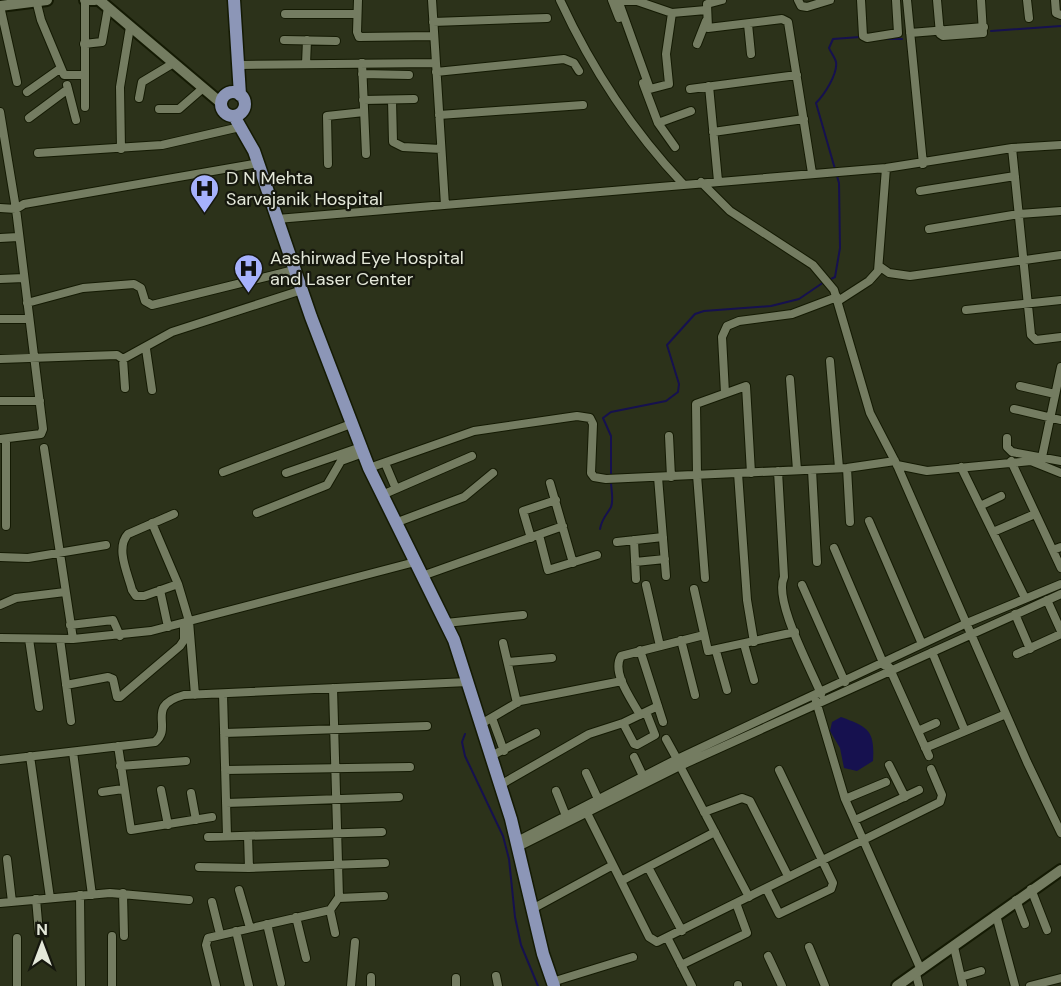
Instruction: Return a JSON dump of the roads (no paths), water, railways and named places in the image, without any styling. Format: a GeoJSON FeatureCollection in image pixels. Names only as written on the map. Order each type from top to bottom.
{"type":"FeatureCollection","features":[{"type":"Feature","properties":{"kind":"main road"},"geometry":{"type":"LineString","coordinates":[[234,0],[240,95],[244,102],[239,117],[259,163],[294,270],[351,424],[369,468],[454,640],[468,682],[486,721],[491,756],[517,844],[534,908],[543,954],[553,984]]}},
{"type":"Feature","properties":{"kind":"main road"},"geometry":{"type":"LineString","coordinates":[[240,95],[230,93],[221,103],[223,111],[239,117],[251,144]]}},
{"type":"Feature","properties":{"kind":"street"},"geometry":{"type":"LineString","coordinates":[[17,82],[5,4],[40,0],[41,20],[68,89],[76,120]]}},
{"type":"Feature","properties":{"kind":"street"},"geometry":{"type":"LineString","coordinates":[[85,107],[85,0],[97,0],[108,8],[221,103]]}},
{"type":"Feature","properties":{"kind":"street"},"geometry":{"type":"LineString","coordinates":[[358,0],[357,35],[363,38],[434,36]]}},
{"type":"Feature","properties":{"kind":"street"},"geometry":{"type":"LineString","coordinates":[[432,0],[445,205]]}},
{"type":"Feature","properties":{"kind":"street"},"geometry":{"type":"LineString","coordinates":[[560,0],[627,117],[653,152],[683,184]]}},
{"type":"Feature","properties":{"kind":"street"},"geometry":{"type":"LineString","coordinates":[[616,0],[637,1],[672,13],[706,10]]}},
{"type":"Feature","properties":{"kind":"street"},"geometry":{"type":"LineString","coordinates":[[616,0],[649,88],[652,89],[669,84],[666,54],[672,13]]}},
{"type":"Feature","properties":{"kind":"street"},"geometry":{"type":"LineString","coordinates":[[616,0],[658,123],[675,147]]}},
{"type":"Feature","properties":{"kind":"street"},"geometry":{"type":"LineString","coordinates":[[722,0],[709,2],[706,10],[710,29],[782,20],[788,22],[812,173]]}},
{"type":"Feature","properties":{"kind":"street"},"geometry":{"type":"LineString","coordinates":[[798,0],[801,6],[807,7],[830,0]]}},
{"type":"Feature","properties":{"kind":"street"},"geometry":{"type":"LineString","coordinates":[[861,0],[863,36],[867,38],[898,33],[896,0]]}},
{"type":"Feature","properties":{"kind":"street"},"geometry":{"type":"LineString","coordinates":[[907,0],[923,164]]}},
{"type":"Feature","properties":{"kind":"street"},"geometry":{"type":"LineString","coordinates":[[937,0],[939,30]]}},
{"type":"Feature","properties":{"kind":"street"},"geometry":{"type":"LineString","coordinates":[[910,33],[984,27],[981,0]]}},
{"type":"Feature","properties":{"kind":"street"},"geometry":{"type":"LineString","coordinates":[[1028,0],[1029,18]]}},
{"type":"Feature","properties":{"kind":"street"},"geometry":{"type":"LineString","coordinates":[[1055,0],[1056,13],[1061,15]]}},
{"type":"Feature","properties":{"kind":"street"},"geometry":{"type":"LineString","coordinates":[[84,44],[102,42],[108,8]]}},
{"type":"Feature","properties":{"kind":"street"},"geometry":{"type":"LineString","coordinates":[[285,14],[357,14]]}},
{"type":"Feature","properties":{"kind":"street"},"geometry":{"type":"LineString","coordinates":[[433,22],[547,18]]}},
{"type":"Feature","properties":{"kind":"street"},"geometry":{"type":"LineString","coordinates":[[697,44],[707,20]]}},
{"type":"Feature","properties":{"kind":"street"},"geometry":{"type":"LineString","coordinates":[[748,24],[751,54]]}},
{"type":"Feature","properties":{"kind":"street"},"geometry":{"type":"LineString","coordinates":[[122,149],[120,87],[130,27]]}},
{"type":"Feature","properties":{"kind":"street"},"geometry":{"type":"LineString","coordinates":[[284,40],[336,41]]}},
{"type":"Feature","properties":{"kind":"street"},"geometry":{"type":"LineString","coordinates":[[306,64],[307,40]]}},
{"type":"Feature","properties":{"kind":"street"},"geometry":{"type":"LineString","coordinates":[[436,72],[564,59],[574,63],[579,71]]}},
{"type":"Feature","properties":{"kind":"street"},"geometry":{"type":"LineString","coordinates":[[362,63],[366,154]]}},
{"type":"Feature","properties":{"kind":"street"},"geometry":{"type":"LineString","coordinates":[[238,65],[436,63]]}},
{"type":"Feature","properties":{"kind":"street"},"geometry":{"type":"LineString","coordinates":[[140,98],[142,82],[172,64]]}},
{"type":"Feature","properties":{"kind":"street"},"geometry":{"type":"LineString","coordinates":[[27,92],[62,72],[84,75]]}},
{"type":"Feature","properties":{"kind":"street"},"geometry":{"type":"LineString","coordinates":[[362,74],[409,75]]}},
{"type":"Feature","properties":{"kind":"street"},"geometry":{"type":"LineString","coordinates":[[690,89],[797,75]]}},
{"type":"Feature","properties":{"kind":"street"},"geometry":{"type":"LineString","coordinates":[[709,86],[718,181]]}},
{"type":"Feature","properties":{"kind":"street"},"geometry":{"type":"LineString","coordinates":[[29,118],[68,89]]}},
{"type":"Feature","properties":{"kind":"street"},"geometry":{"type":"LineString","coordinates":[[159,109],[179,109],[202,89]]}},
{"type":"Feature","properties":{"kind":"street"},"geometry":{"type":"LineString","coordinates":[[363,100],[414,99]]}},
{"type":"Feature","properties":{"kind":"street"},"geometry":{"type":"LineString","coordinates":[[392,100],[393,142],[402,147],[441,149]]}},
{"type":"Feature","properties":{"kind":"street"},"geometry":{"type":"LineString","coordinates":[[439,115],[583,105]]}},
{"type":"Feature","properties":{"kind":"street"},"geometry":{"type":"LineString","coordinates":[[658,123],[692,111]]}},
{"type":"Feature","properties":{"kind":"street"},"geometry":{"type":"LineString","coordinates":[[0,112],[16,209],[43,429],[41,434],[3,439],[6,526]]}},
{"type":"Feature","properties":{"kind":"street"},"geometry":{"type":"LineString","coordinates":[[328,164],[327,116],[364,112]]}},
{"type":"Feature","properties":{"kind":"street"},"geometry":{"type":"LineString","coordinates":[[38,153],[162,145],[239,117]]}},
{"type":"Feature","properties":{"kind":"street"},"geometry":{"type":"LineString","coordinates":[[713,132],[804,119]]}},
{"type":"Feature","properties":{"kind":"street"},"geometry":{"type":"LineString","coordinates":[[277,219],[885,168],[923,164],[1012,148],[1061,145]]}},
{"type":"Feature","properties":{"kind":"street"},"geometry":{"type":"LineString","coordinates":[[1012,148],[1032,338],[1041,340],[1061,338]]}},
{"type":"Feature","properties":{"kind":"street"},"geometry":{"type":"LineString","coordinates":[[0,208],[16,209],[24,204],[259,163]]}},
{"type":"Feature","properties":{"kind":"street"},"geometry":{"type":"LineString","coordinates":[[725,393],[722,337],[727,326],[739,321],[792,314],[869,281],[876,275],[879,266],[885,168]]}},
{"type":"Feature","properties":{"kind":"street"},"geometry":{"type":"LineString","coordinates":[[920,191],[1015,176]]}},
{"type":"Feature","properties":{"kind":"street"},"geometry":{"type":"LineString","coordinates":[[701,182],[724,206],[813,265],[825,277],[836,296],[870,412],[896,463],[1061,833]]}},
{"type":"Feature","properties":{"kind":"street"},"geometry":{"type":"LineString","coordinates":[[929,229],[1019,214],[1061,211]]}},
{"type":"Feature","properties":{"kind":"street"},"geometry":{"type":"LineString","coordinates":[[0,238],[18,237]]}},
{"type":"Feature","properties":{"kind":"street"},"geometry":{"type":"LineString","coordinates":[[879,266],[889,273],[910,276],[1061,255]]}},
{"type":"Feature","properties":{"kind":"street"},"geometry":{"type":"LineString","coordinates":[[27,303],[83,288],[134,284],[141,288],[145,301],[152,305],[294,270]]}},
{"type":"Feature","properties":{"kind":"street"},"geometry":{"type":"LineString","coordinates":[[0,279],[24,278]]}},
{"type":"Feature","properties":{"kind":"street"},"geometry":{"type":"LineString","coordinates":[[123,359],[146,349],[172,332],[302,290]]}},
{"type":"Feature","properties":{"kind":"street"},"geometry":{"type":"LineString","coordinates":[[966,310],[1061,300]]}},
{"type":"Feature","properties":{"kind":"street"},"geometry":{"type":"LineString","coordinates":[[0,320],[29,319]]}},
{"type":"Feature","properties":{"kind":"street"},"geometry":{"type":"LineString","coordinates":[[146,349],[152,390]]}},
{"type":"Feature","properties":{"kind":"street"},"geometry":{"type":"LineString","coordinates":[[0,360],[117,355],[123,359]]}},
{"type":"Feature","properties":{"kind":"street"},"geometry":{"type":"LineString","coordinates":[[123,359],[125,388]]}},
{"type":"Feature","properties":{"kind":"street"},"geometry":{"type":"LineString","coordinates":[[830,361],[850,522]]}},
{"type":"Feature","properties":{"kind":"street"},"geometry":{"type":"LineString","coordinates":[[1042,457],[1061,367]]}},
{"type":"Feature","properties":{"kind":"street"},"geometry":{"type":"LineString","coordinates":[[790,379],[797,470]]}},
{"type":"Feature","properties":{"kind":"street"},"geometry":{"type":"LineString","coordinates":[[705,578],[694,407],[742,386],[747,388],[751,473]]}},
{"type":"Feature","properties":{"kind":"street"},"geometry":{"type":"LineString","coordinates":[[1020,386],[1055,394]]}},
{"type":"Feature","properties":{"kind":"street"},"geometry":{"type":"LineString","coordinates":[[0,401],[40,401]]}},
{"type":"Feature","properties":{"kind":"street"},"geometry":{"type":"LineString","coordinates":[[1014,409],[1061,420]]}},
{"type":"Feature","properties":{"kind":"street"},"geometry":{"type":"LineString","coordinates":[[369,468],[474,431],[585,417],[592,424],[591,472],[594,477],[606,479],[812,470],[896,463],[927,471],[1030,460],[1061,473]]}},
{"type":"Feature","properties":{"kind":"street"},"geometry":{"type":"LineString","coordinates":[[223,472],[351,424]]}},
{"type":"Feature","properties":{"kind":"street"},"geometry":{"type":"LineString","coordinates":[[669,436],[671,477]]}},
{"type":"Feature","properties":{"kind":"street"},"geometry":{"type":"LineString","coordinates":[[1007,438],[1007,447],[1012,452],[1061,461]]}},
{"type":"Feature","properties":{"kind":"street"},"geometry":{"type":"LineString","coordinates":[[44,448],[73,639]]}},
{"type":"Feature","properties":{"kind":"street"},"geometry":{"type":"LineString","coordinates":[[286,473],[362,450]]}},
{"type":"Feature","properties":{"kind":"street"},"geometry":{"type":"LineString","coordinates":[[257,513],[327,485],[341,461],[362,450]]}},
{"type":"Feature","properties":{"kind":"street"},"geometry":{"type":"LineString","coordinates":[[382,495],[472,456]]}},
{"type":"Feature","properties":{"kind":"street"},"geometry":{"type":"LineString","coordinates":[[1011,461],[1061,568]]}},
{"type":"Feature","properties":{"kind":"street"},"geometry":{"type":"LineString","coordinates":[[385,463],[396,489]]}},
{"type":"Feature","properties":{"kind":"street"},"geometry":{"type":"LineString","coordinates":[[961,467],[1025,598]]}},
{"type":"Feature","properties":{"kind":"street"},"geometry":{"type":"LineString","coordinates":[[812,470],[817,562]]}},
{"type":"Feature","properties":{"kind":"street"},"geometry":{"type":"LineString","coordinates":[[778,471],[784,577],[780,590],[817,698],[845,799],[919,972],[919,986]]}},
{"type":"Feature","properties":{"kind":"street"},"geometry":{"type":"LineString","coordinates":[[395,522],[470,494],[493,473]]}},
{"type":"Feature","properties":{"kind":"street"},"geometry":{"type":"LineString","coordinates":[[738,473],[747,600],[754,642]]}},
{"type":"Feature","properties":{"kind":"street"},"geometry":{"type":"LineString","coordinates":[[658,477],[666,576]]}},
{"type":"Feature","properties":{"kind":"street"},"geometry":{"type":"LineString","coordinates":[[550,483],[573,563]]}},
{"type":"Feature","properties":{"kind":"street"},"geometry":{"type":"LineString","coordinates":[[980,506],[1001,496]]}},
{"type":"Feature","properties":{"kind":"street"},"geometry":{"type":"LineString","coordinates":[[531,538],[524,511],[555,500]]}},
{"type":"Feature","properties":{"kind":"street"},"geometry":{"type":"LineString","coordinates":[[993,532],[1035,513]]}},
{"type":"Feature","properties":{"kind":"street"},"geometry":{"type":"LineString","coordinates":[[174,514],[128,534],[124,539],[122,550],[134,594],[140,597],[178,584]]}},
{"type":"Feature","properties":{"kind":"street"},"geometry":{"type":"LineString","coordinates":[[869,521],[922,644]]}},
{"type":"Feature","properties":{"kind":"street"},"geometry":{"type":"LineString","coordinates":[[152,523],[178,584],[187,622],[195,695]]}},
{"type":"Feature","properties":{"kind":"street"},"geometry":{"type":"LineString","coordinates":[[422,576],[563,526]]}},
{"type":"Feature","properties":{"kind":"street"},"geometry":{"type":"LineString","coordinates":[[539,535],[548,570],[597,555]]}},
{"type":"Feature","properties":{"kind":"street"},"geometry":{"type":"LineString","coordinates":[[617,542],[663,537]]}},
{"type":"Feature","properties":{"kind":"street"},"geometry":{"type":"LineString","coordinates":[[633,540],[636,579]]}},
{"type":"Feature","properties":{"kind":"street"},"geometry":{"type":"LineString","coordinates":[[0,557],[28,558],[58,551],[106,545]]}},
{"type":"Feature","properties":{"kind":"street"},"geometry":{"type":"LineString","coordinates":[[1053,550],[1061,547]]}},
{"type":"Feature","properties":{"kind":"street"},"geometry":{"type":"LineString","coordinates":[[834,548],[929,756]]}},
{"type":"Feature","properties":{"kind":"street"},"geometry":{"type":"LineString","coordinates":[[635,562],[665,559]]}},
{"type":"Feature","properties":{"kind":"street"},"geometry":{"type":"LineString","coordinates":[[0,638],[73,639],[120,636],[168,627],[415,562]]}},
{"type":"Feature","properties":{"kind":"street"},"geometry":{"type":"LineString","coordinates":[[817,698],[844,682],[922,644],[1061,584]]}},
{"type":"Feature","properties":{"kind":"street"},"geometry":{"type":"LineString","coordinates":[[646,585],[660,646]]}},
{"type":"Feature","properties":{"kind":"street"},"geometry":{"type":"LineString","coordinates":[[802,585],[844,682]]}},
{"type":"Feature","properties":{"kind":"street"},"geometry":{"type":"LineString","coordinates":[[694,589],[708,651],[795,632]]}},
{"type":"Feature","properties":{"kind":"street"},"geometry":{"type":"LineString","coordinates":[[160,590],[168,627]]}},
{"type":"Feature","properties":{"kind":"street"},"geometry":{"type":"LineString","coordinates":[[0,605],[16,598],[65,592]]}},
{"type":"Feature","properties":{"kind":"street"},"geometry":{"type":"LineString","coordinates":[[517,844],[678,763],[817,698],[889,672],[1061,594]]}},
{"type":"Feature","properties":{"kind":"street"},"geometry":{"type":"LineString","coordinates":[[1017,654],[1061,633],[1047,600]]}},
{"type":"Feature","properties":{"kind":"street"},"geometry":{"type":"LineString","coordinates":[[1015,614],[1030,649]]}},
{"type":"Feature","properties":{"kind":"street"},"geometry":{"type":"LineString","coordinates":[[446,623],[523,615]]}},
{"type":"Feature","properties":{"kind":"street"},"geometry":{"type":"LineString","coordinates":[[70,625],[113,620],[120,636]]}},
{"type":"Feature","properties":{"kind":"street"},"geometry":{"type":"LineString","coordinates":[[66,685],[108,677],[112,680],[117,697],[120,697],[180,646],[184,640],[187,622]]}},
{"type":"Feature","properties":{"kind":"street"},"geometry":{"type":"LineString","coordinates":[[623,723],[634,744],[637,745],[655,735],[622,681],[619,661],[626,654],[704,635]]}},
{"type":"Feature","properties":{"kind":"street"},"geometry":{"type":"LineString","coordinates":[[29,639],[39,707]]}},
{"type":"Feature","properties":{"kind":"street"},"geometry":{"type":"LineString","coordinates":[[60,639],[71,721]]}},
{"type":"Feature","properties":{"kind":"street"},"geometry":{"type":"LineString","coordinates":[[681,640],[695,695]]}},
{"type":"Feature","properties":{"kind":"street"},"geometry":{"type":"LineString","coordinates":[[503,643],[517,703]]}},
{"type":"Feature","properties":{"kind":"street"},"geometry":{"type":"LineString","coordinates":[[744,644],[754,680]]}},
{"type":"Feature","properties":{"kind":"street"},"geometry":{"type":"LineString","coordinates":[[640,650],[663,722]]}},
{"type":"Feature","properties":{"kind":"street"},"geometry":{"type":"LineString","coordinates":[[716,651],[727,690]]}},
{"type":"Feature","properties":{"kind":"street"},"geometry":{"type":"LineString","coordinates":[[932,652],[965,730]]}},
{"type":"Feature","properties":{"kind":"street"},"geometry":{"type":"LineString","coordinates":[[507,662],[552,658]]}},
{"type":"Feature","properties":{"kind":"street"},"geometry":{"type":"LineString","coordinates":[[504,751],[486,721],[517,703],[537,696],[622,681]]}},
{"type":"Feature","properties":{"kind":"street"},"geometry":{"type":"LineString","coordinates":[[0,760],[155,742],[160,733],[163,706],[175,698],[195,695],[468,682]]}},
{"type":"Feature","properties":{"kind":"street"},"geometry":{"type":"LineString","coordinates":[[216,986],[206,945],[208,938],[330,910],[339,898],[340,866],[333,688]]}},
{"type":"Feature","properties":{"kind":"street"},"geometry":{"type":"LineString","coordinates":[[223,694],[227,836]]}},
{"type":"Feature","properties":{"kind":"street"},"geometry":{"type":"LineString","coordinates":[[500,784],[589,734],[623,723],[658,706]]}},
{"type":"Feature","properties":{"kind":"street"},"geometry":{"type":"LineString","coordinates":[[925,748],[1006,714]]}},
{"type":"Feature","properties":{"kind":"street"},"geometry":{"type":"LineString","coordinates":[[918,731],[936,723]]}},
{"type":"Feature","properties":{"kind":"street"},"geometry":{"type":"LineString","coordinates":[[224,733],[427,726]]}},
{"type":"Feature","properties":{"kind":"street"},"geometry":{"type":"LineString","coordinates":[[491,756],[536,733]]}},
{"type":"Feature","properties":{"kind":"street"},"geometry":{"type":"LineString","coordinates":[[666,739],[749,897]]}},
{"type":"Feature","properties":{"kind":"street"},"geometry":{"type":"LineString","coordinates":[[118,747],[129,828],[136,831],[212,818]]}},
{"type":"Feature","properties":{"kind":"street"},"geometry":{"type":"LineString","coordinates":[[72,752],[92,895]]}},
{"type":"Feature","properties":{"kind":"street"},"geometry":{"type":"LineString","coordinates":[[30,756],[50,898]]}},
{"type":"Feature","properties":{"kind":"street"},"geometry":{"type":"LineString","coordinates":[[634,757],[643,777]]}},
{"type":"Feature","properties":{"kind":"street"},"geometry":{"type":"LineString","coordinates":[[120,766],[186,761]]}},
{"type":"Feature","properties":{"kind":"street"},"geometry":{"type":"LineString","coordinates":[[517,844],[566,816],[586,810],[598,799],[678,763]]}},
{"type":"Feature","properties":{"kind":"street"},"geometry":{"type":"LineString","coordinates":[[889,765],[905,797]]}},
{"type":"Feature","properties":{"kind":"street"},"geometry":{"type":"LineString","coordinates":[[225,770],[410,767]]}},
{"type":"Feature","properties":{"kind":"street"},"geometry":{"type":"LineString","coordinates":[[586,810],[652,941],[668,939],[863,838],[940,802],[942,795],[931,769]]}},
{"type":"Feature","properties":{"kind":"street"},"geometry":{"type":"LineString","coordinates":[[766,888],[779,914],[833,887],[824,858],[779,770]]}},
{"type":"Feature","properties":{"kind":"street"},"geometry":{"type":"LineString","coordinates":[[586,773],[598,799]]}},
{"type":"Feature","properties":{"kind":"street"},"geometry":{"type":"LineString","coordinates":[[845,799],[886,782]]}},
{"type":"Feature","properties":{"kind":"street"},"geometry":{"type":"LineString","coordinates":[[102,792],[123,789]]}},
{"type":"Feature","properties":{"kind":"street"},"geometry":{"type":"LineString","coordinates":[[161,790],[168,825]]}},
{"type":"Feature","properties":{"kind":"street"},"geometry":{"type":"LineString","coordinates":[[855,820],[919,790]]}},
{"type":"Feature","properties":{"kind":"street"},"geometry":{"type":"LineString","coordinates":[[556,791],[566,816]]}},
{"type":"Feature","properties":{"kind":"street"},"geometry":{"type":"LineString","coordinates":[[191,793],[196,820]]}},
{"type":"Feature","properties":{"kind":"street"},"geometry":{"type":"LineString","coordinates":[[226,803],[336,801],[399,797]]}},
{"type":"Feature","properties":{"kind":"street"},"geometry":{"type":"LineString","coordinates":[[704,812],[742,798],[750,801],[788,876]]}},
{"type":"Feature","properties":{"kind":"street"},"geometry":{"type":"LineString","coordinates":[[208,837],[382,832]]}},
{"type":"Feature","properties":{"kind":"street"},"geometry":{"type":"LineString","coordinates":[[621,881],[715,832]]}},
{"type":"Feature","properties":{"kind":"street"},"geometry":{"type":"LineString","coordinates":[[248,836],[249,868]]}},
{"type":"Feature","properties":{"kind":"street"},"geometry":{"type":"LineString","coordinates":[[7,859],[12,902]]}},
{"type":"Feature","properties":{"kind":"street"},"geometry":{"type":"LineString","coordinates":[[199,867],[249,868],[385,863]]}},
{"type":"Feature","properties":{"kind":"street"},"geometry":{"type":"LineString","coordinates":[[534,908],[614,865]]}},
{"type":"Feature","properties":{"kind":"street"},"geometry":{"type":"LineString","coordinates":[[648,867],[682,931]]}},
{"type":"Feature","properties":{"kind":"street"},"geometry":{"type":"LineString","coordinates":[[897,986],[954,947],[1031,889],[1060,873]]}},
{"type":"Feature","properties":{"kind":"street"},"geometry":{"type":"LineString","coordinates":[[1031,889],[1047,930]]}},
{"type":"Feature","properties":{"kind":"street"},"geometry":{"type":"LineString","coordinates":[[239,890],[250,928]]}},
{"type":"Feature","properties":{"kind":"street"},"geometry":{"type":"LineString","coordinates":[[123,893],[124,936]]}},
{"type":"Feature","properties":{"kind":"street"},"geometry":{"type":"LineString","coordinates":[[0,903],[123,893],[189,900]]}},
{"type":"Feature","properties":{"kind":"street"},"geometry":{"type":"LineString","coordinates":[[80,896],[81,986]]}},
{"type":"Feature","properties":{"kind":"street"},"geometry":{"type":"LineString","coordinates":[[339,898],[384,896]]}},
{"type":"Feature","properties":{"kind":"street"},"geometry":{"type":"LineString","coordinates":[[36,900],[39,933]]}},
{"type":"Feature","properties":{"kind":"street"},"geometry":{"type":"LineString","coordinates":[[1016,900],[1025,924]]}},
{"type":"Feature","properties":{"kind":"street"},"geometry":{"type":"LineString","coordinates":[[212,902],[220,934]]}},
{"type":"Feature","properties":{"kind":"street"},"geometry":{"type":"LineString","coordinates":[[681,965],[747,933],[736,903]]}},
{"type":"Feature","properties":{"kind":"street"},"geometry":{"type":"LineString","coordinates":[[330,910],[335,933]]}},
{"type":"Feature","properties":{"kind":"street"},"geometry":{"type":"LineString","coordinates":[[996,915],[1015,986]]}},
{"type":"Feature","properties":{"kind":"street"},"geometry":{"type":"LineString","coordinates":[[296,917],[306,958]]}},
{"type":"Feature","properties":{"kind":"street"},"geometry":{"type":"LineString","coordinates":[[267,924],[281,983]]}},
{"type":"Feature","properties":{"kind":"street"},"geometry":{"type":"LineString","coordinates":[[236,931],[249,986]]}},
{"type":"Feature","properties":{"kind":"street"},"geometry":{"type":"LineString","coordinates":[[112,936],[112,986]]}},
{"type":"Feature","properties":{"kind":"street"},"geometry":{"type":"LineString","coordinates":[[17,938],[17,986]]}},
{"type":"Feature","properties":{"kind":"street"},"geometry":{"type":"LineString","coordinates":[[668,939],[692,986]]}},
{"type":"Feature","properties":{"kind":"street"},"geometry":{"type":"LineString","coordinates":[[351,986],[355,942]]}},
{"type":"Feature","properties":{"kind":"street"},"geometry":{"type":"LineString","coordinates":[[809,947],[825,986]]}},
{"type":"Feature","properties":{"kind":"street"},"geometry":{"type":"LineString","coordinates":[[954,947],[963,986]]}},
{"type":"Feature","properties":{"kind":"street"},"geometry":{"type":"LineString","coordinates":[[768,956],[782,986]]}},
{"type":"Feature","properties":{"kind":"street"},"geometry":{"type":"LineString","coordinates":[[553,984],[633,957]]}},
{"type":"Feature","properties":{"kind":"street"},"geometry":{"type":"LineString","coordinates":[[961,977],[981,972]]}},
{"type":"Feature","properties":{"kind":"street"},"geometry":{"type":"LineString","coordinates":[[496,976],[498,986]]}},
{"type":"Feature","properties":{"kind":"street"},"geometry":{"type":"LineString","coordinates":[[371,977],[371,986]]}},
{"type":"Feature","properties":{"kind":"street"},"geometry":{"type":"LineString","coordinates":[[1030,986],[1061,978]]}},
{"type":"Feature","properties":{"kind":"waterway"},"geometry":{"type":"LineString","coordinates":[[991,31],[1061,26]]}},
{"type":"Feature","properties":{"kind":"waterway"},"geometry":{"type":"LineString","coordinates":[[829,280],[835,277],[840,248],[839,183],[816,103],[835,72],[836,62],[829,48],[833,39],[860,37]]}},
{"type":"Feature","properties":{"kind":"waterway"},"geometry":{"type":"LineString","coordinates":[[884,39],[902,39]]}},
{"type":"Feature","properties":{"kind":"waterway"},"geometry":{"type":"LineString","coordinates":[[611,476],[611,436],[603,418],[611,412],[666,401],[678,392],[679,384],[667,345],[695,314],[704,311],[771,306],[799,299],[824,282]]}},
{"type":"Feature","properties":{"kind":"waterway"},"geometry":{"type":"LineString","coordinates":[[600,529],[612,504],[611,482]]}},
{"type":"Feature","properties":{"kind":"waterway"},"geometry":{"type":"LineString","coordinates":[[465,734],[462,742],[465,756],[503,836],[509,859],[515,917],[521,945],[538,986]]}},
{"type":"Feature","properties":{"kind":"place","name":"D N Mehta Sarvajanik Hospital"},"geometry":{"type":"Point","coordinates":[205,214]}},
{"type":"Feature","properties":{"kind":"place","name":"Aashirwad Eye Hospital and Laser Center"},"geometry":{"type":"Point","coordinates":[249,294]}}]}
